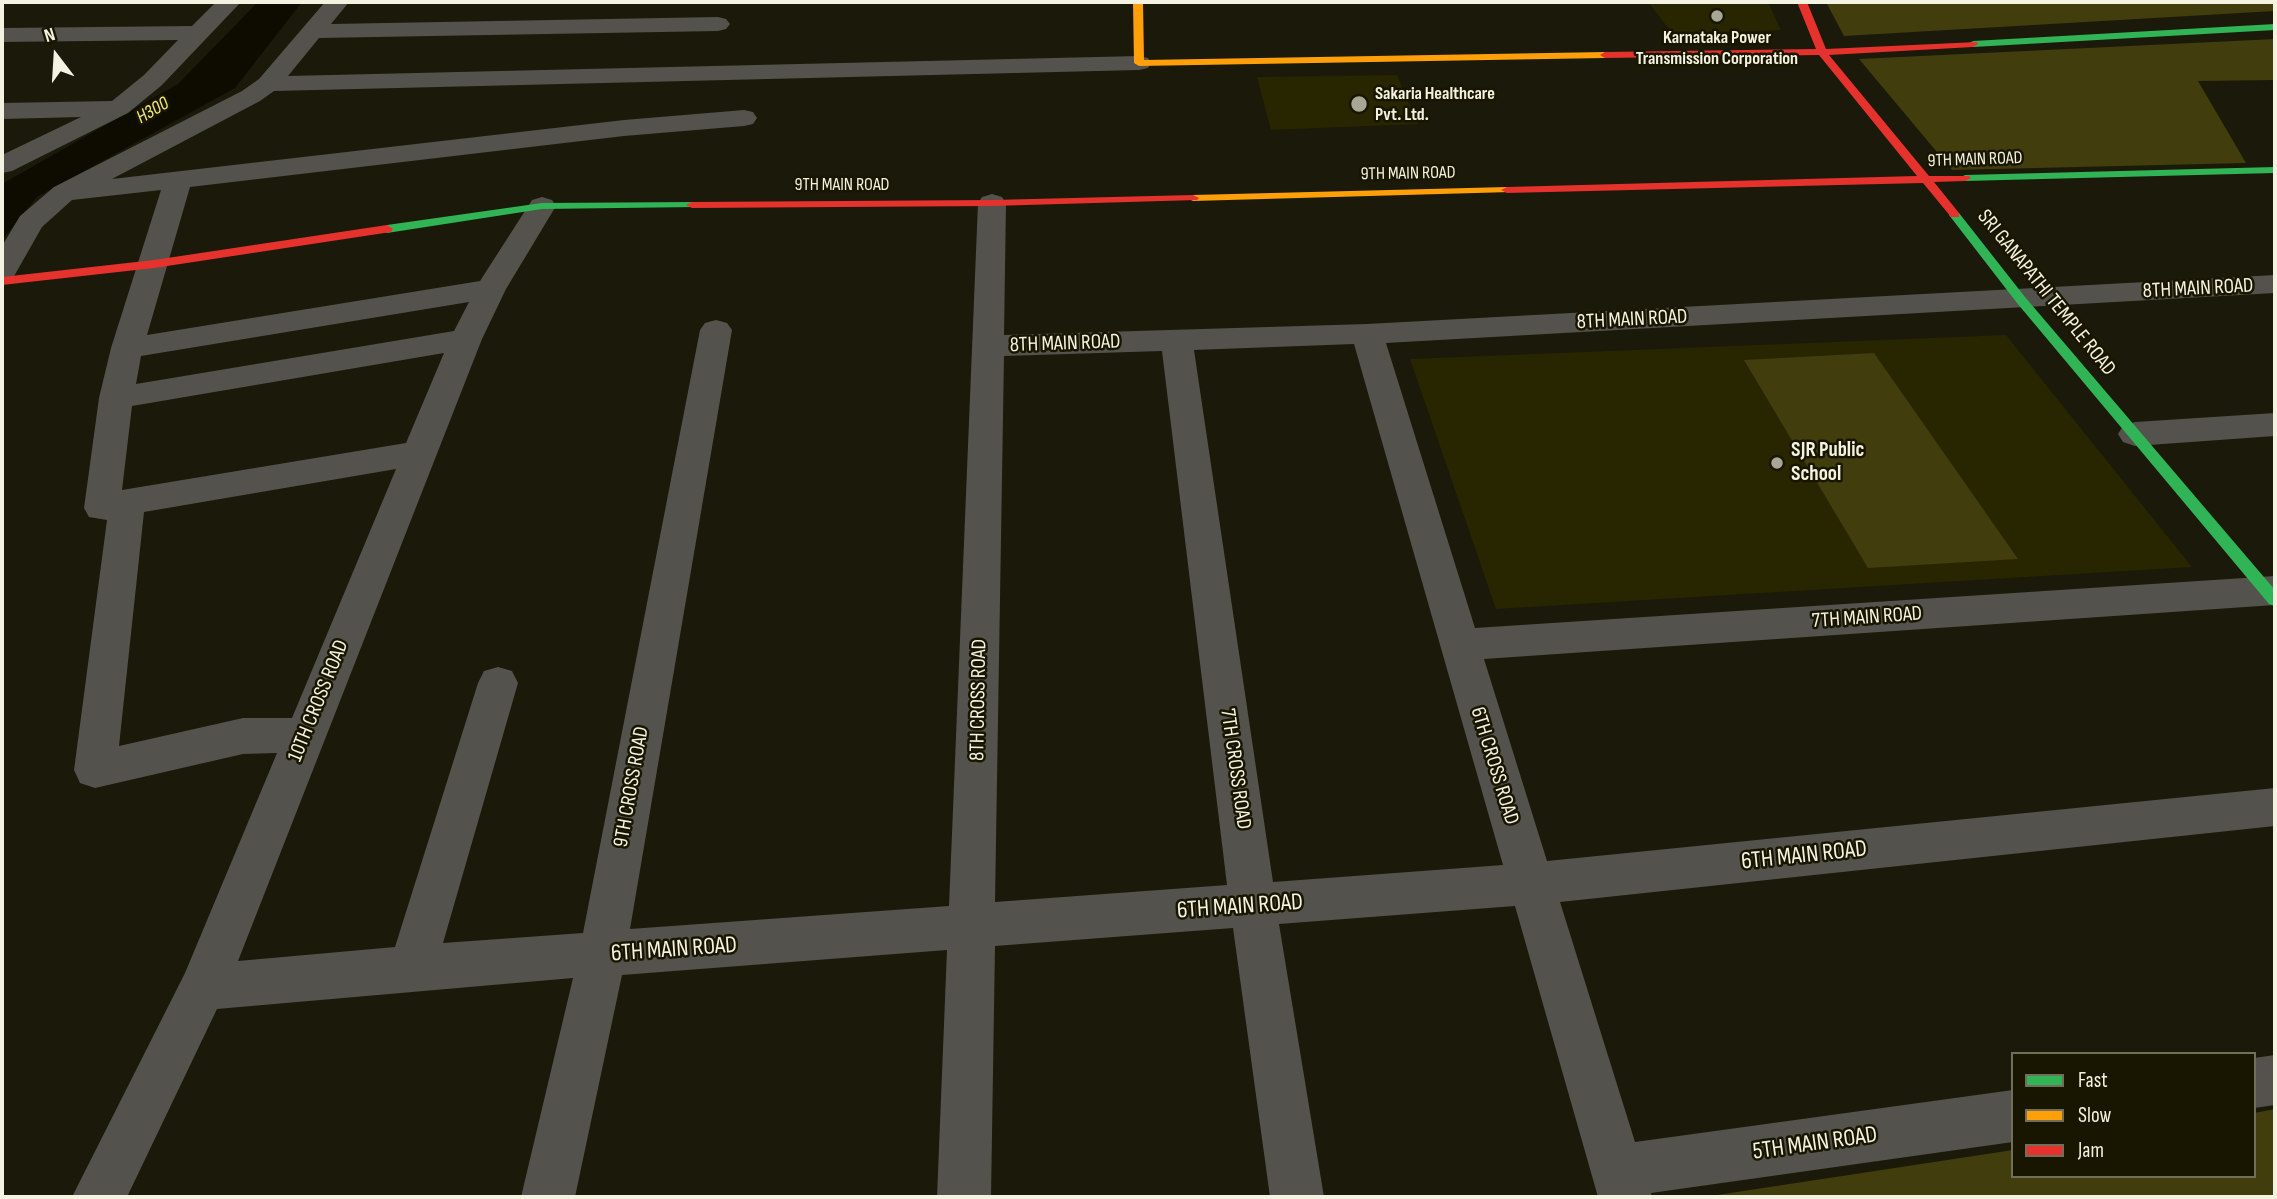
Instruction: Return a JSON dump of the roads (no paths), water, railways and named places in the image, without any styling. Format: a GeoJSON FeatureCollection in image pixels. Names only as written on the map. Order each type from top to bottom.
{"type":"FeatureCollection","features":[{"type":"Feature","properties":{"kind":"street"},"geometry":{"type":"LineString","coordinates":[[2,165],[119,108],[153,80],[229,2]]}},
{"type":"Feature","properties":{"kind":"street"},"geometry":{"type":"LineString","coordinates":[[2,272],[30,222],[64,193],[251,96],[268,84],[337,2]]}},
{"type":"Feature","properties":{"kind":"street"},"geometry":{"type":"LineString","coordinates":[[1138,2],[1139,63]]}},
{"type":"Feature","properties":{"kind":"street","name":"SRI GANAPATHI TEMPLE ROAD"},"geometry":{"type":"LineString","coordinates":[[1802,2],[1822,52],[1928,180],[2021,300],[2273,594]]}},
{"type":"Feature","properties":{"kind":"street"},"geometry":{"type":"LineString","coordinates":[[313,31],[718,24]]}},
{"type":"Feature","properties":{"kind":"street"},"geometry":{"type":"LineString","coordinates":[[268,84],[1139,63],[1822,52],[2275,27]]}},
{"type":"Feature","properties":{"kind":"street"},"geometry":{"type":"LineString","coordinates":[[2,35],[198,33]]}},
{"type":"Feature","properties":{"kind":"street"},"geometry":{"type":"LineString","coordinates":[[2,111],[119,108]]}},
{"type":"Feature","properties":{"kind":"street"},"geometry":{"type":"LineString","coordinates":[[64,193],[624,128],[744,118]]}},
{"type":"Feature","properties":{"kind":"street","name":"9TH MAIN ROAD"},"geometry":{"type":"LineString","coordinates":[[2,282],[154,264],[542,206],[992,204],[2275,170]]}},
{"type":"Feature","properties":{"kind":"street"},"geometry":{"type":"LineString","coordinates":[[178,180],[127,348],[116,398],[102,508],[420,453]]}},
{"type":"Feature","properties":{"kind":"street","name":"8TH CROSS ROAD"},"geometry":{"type":"LineString","coordinates":[[964,1197],[974,928],[992,204]]}},
{"type":"Feature","properties":{"kind":"street","name":"10TH CROSS ROAD"},"geometry":{"type":"LineString","coordinates":[[99,1197],[202,987],[466,339],[491,289],[542,206]]}},
{"type":"Feature","properties":{"kind":"street","name":"8TH MAIN ROAD"},"geometry":{"type":"LineString","coordinates":[[988,346],[1367,334],[2275,284]]}},
{"type":"Feature","properties":{"kind":"street"},"geometry":{"type":"LineString","coordinates":[[127,348],[491,289]]}},
{"type":"Feature","properties":{"kind":"street","name":"9TH CROSS ROAD"},"geometry":{"type":"LineString","coordinates":[[548,1197],[602,956],[716,330]]}},
{"type":"Feature","properties":{"kind":"street","name":"6TH CROSS ROAD"},"geometry":{"type":"LineString","coordinates":[[1367,334],[1529,884],[1621,1184]]}},
{"type":"Feature","properties":{"kind":"street"},"geometry":{"type":"LineString","coordinates":[[116,398],[466,339]]}},
{"type":"Feature","properties":{"kind":"street","name":"7TH CROSS ROAD"},"geometry":{"type":"LineString","coordinates":[[1177,340],[1253,906],[1297,1197]]}},
{"type":"Feature","properties":{"kind":"street"},"geometry":{"type":"LineString","coordinates":[[2135,434],[2275,424]]}},
{"type":"Feature","properties":{"kind":"street"},"geometry":{"type":"LineString","coordinates":[[127,502],[95,770],[243,736],[306,735]]}},
{"type":"Feature","properties":{"kind":"street","name":"7TH MAIN ROAD"},"geometry":{"type":"LineString","coordinates":[[1458,645],[2273,594]]}},
{"type":"Feature","properties":{"kind":"street"},"geometry":{"type":"LineString","coordinates":[[412,968],[498,683]]}},
{"type":"Feature","properties":{"kind":"street","name":"6TH MAIN ROAD"},"geometry":{"type":"LineString","coordinates":[[202,987],[412,968],[602,956],[1529,884],[2275,807]]}},
{"type":"Feature","properties":{"kind":"street"},"geometry":{"type":"LineString","coordinates":[[2256,1083],[2275,1080]]}},
{"type":"Feature","properties":{"kind":"street","name":"5TH MAIN ROAD"},"geometry":{"type":"LineString","coordinates":[[1621,1184],[2011,1116]]}},
{"type":"Feature","properties":{"kind":"water","name":"H300"},"geometry":{"type":"Polygon","coordinates":[[[258,2],[302,2],[235,88],[37,197],[2,240],[2,184],[178,84],[258,2]]]}},
{"type":"Feature","properties":{"kind":"place","name":"Karnataka Power Transmission Corporation"},"geometry":{"type":"Point","coordinates":[1717,16]}},
{"type":"Feature","properties":{"kind":"place","name":"Sakaria Healthcare Pvt. Ltd."},"geometry":{"type":"Point","coordinates":[1359,104]}},
{"type":"Feature","properties":{"kind":"place","name":"SJR Public School"},"geometry":{"type":"Point","coordinates":[1777,463]}}]}
